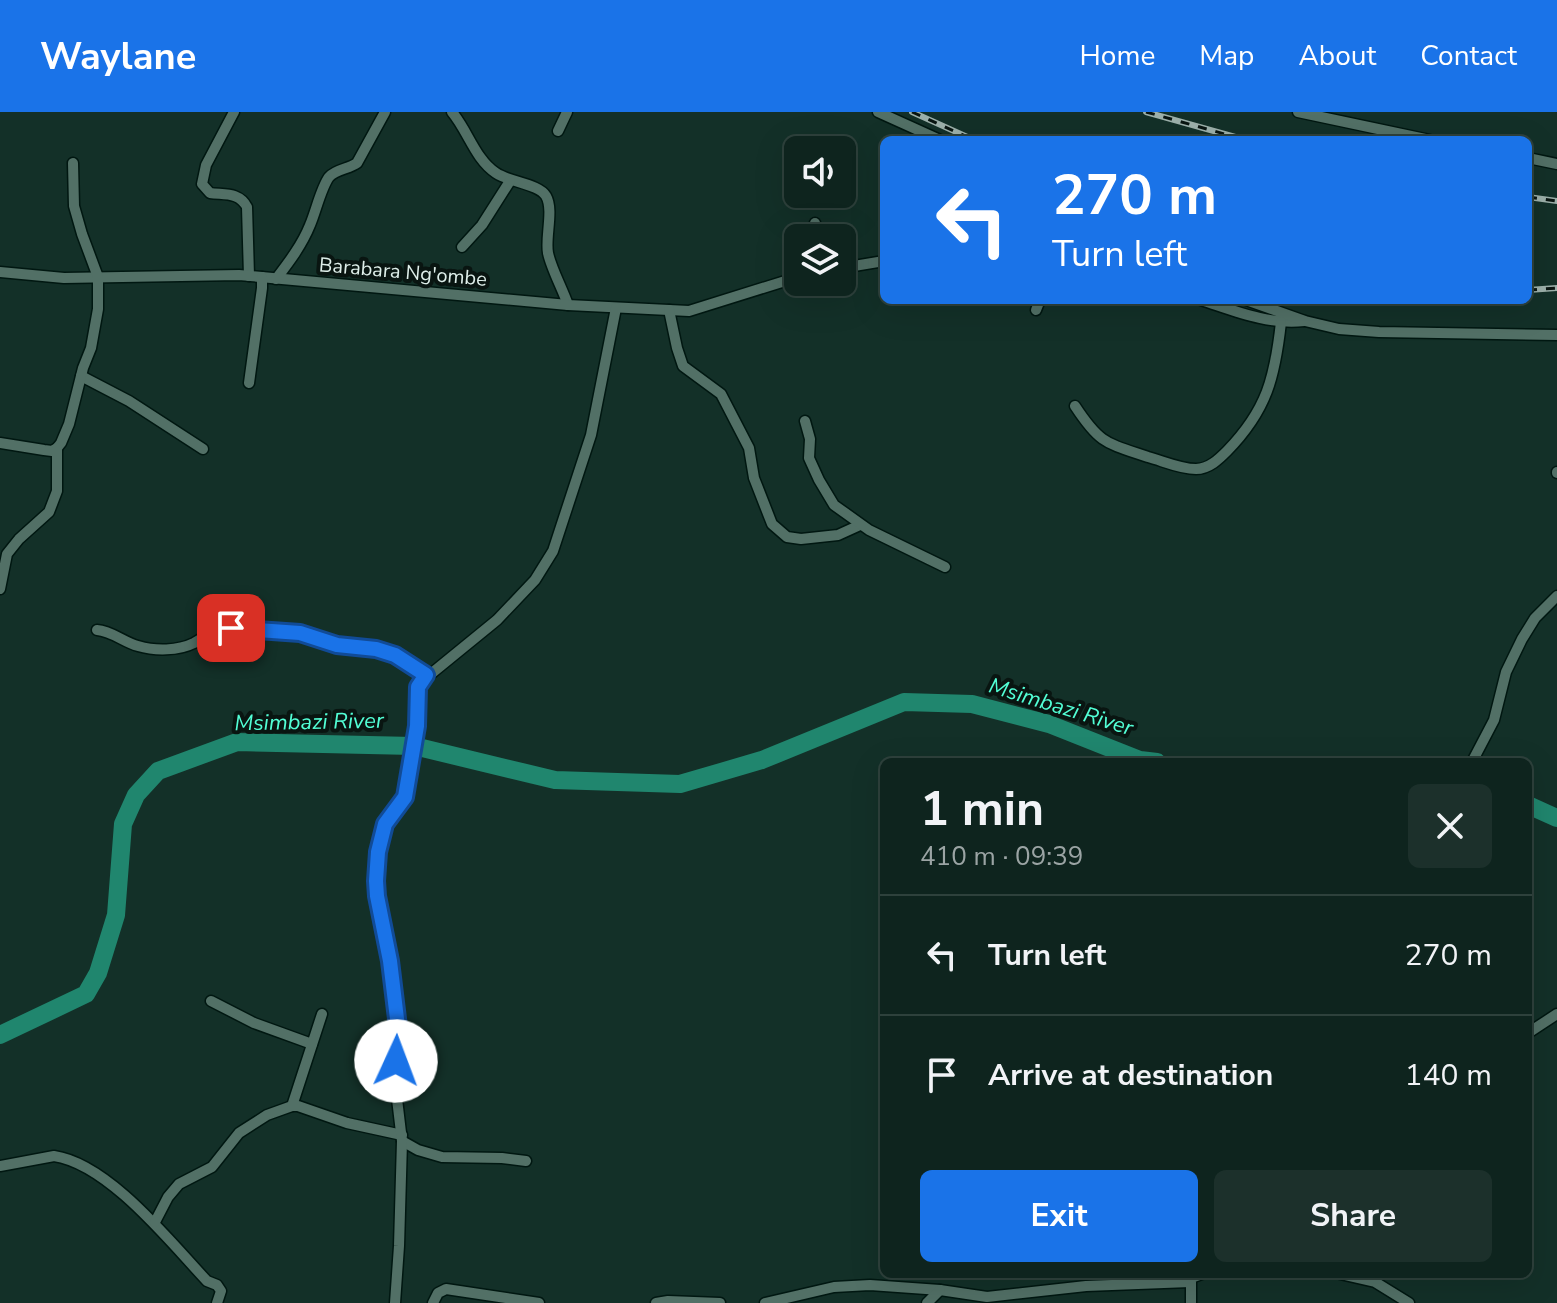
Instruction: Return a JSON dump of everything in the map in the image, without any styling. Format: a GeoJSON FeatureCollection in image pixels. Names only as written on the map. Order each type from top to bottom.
{"type":"FeatureCollection","features":[{"type":"Feature","properties":{"kind":"street"},"geometry":{"type":"LineString","coordinates":[[234,112],[206,165],[202,184],[210,193],[237,195],[245,202],[248,212],[249,276]]}},
{"type":"Feature","properties":{"kind":"street"},"geometry":{"type":"LineString","coordinates":[[276,279],[309,228],[328,179],[335,172],[357,163],[385,112]]}},
{"type":"Feature","properties":{"kind":"street"},"geometry":{"type":"LineString","coordinates":[[452,112],[494,172],[510,181],[540,190],[546,196],[549,205],[548,253],[568,305]]}},
{"type":"Feature","properties":{"kind":"street"},"geometry":{"type":"LineString","coordinates":[[558,131],[567,112]]}},
{"type":"Feature","properties":{"kind":"street"},"geometry":{"type":"LineString","coordinates":[[878,112],[931,136]]}},
{"type":"Feature","properties":{"kind":"street"},"geometry":{"type":"LineString","coordinates":[[1298,112],[1411,136]]}},
{"type":"Feature","properties":{"kind":"street"},"geometry":{"type":"LineString","coordinates":[[1532,159],[1557,164]]}},
{"type":"Feature","properties":{"kind":"street"},"geometry":{"type":"LineString","coordinates":[[0,443],[52,451],[57,448],[69,424],[91,348],[98,309],[98,277],[74,206],[73,163]]}},
{"type":"Feature","properties":{"kind":"street"},"geometry":{"type":"LineString","coordinates":[[462,247],[482,225],[510,181]]}},
{"type":"Feature","properties":{"kind":"street"},"geometry":{"type":"LineString","coordinates":[[856,266],[880,262]]}},
{"type":"Feature","properties":{"kind":"street","name":"Barabara Ng'ombe"},"geometry":{"type":"LineString","coordinates":[[0,272],[64,278],[249,276],[568,305],[689,311],[784,281]]}},
{"type":"Feature","properties":{"kind":"street"},"geometry":{"type":"LineString","coordinates":[[249,383],[262,277]]}},
{"type":"Feature","properties":{"kind":"street"},"geometry":{"type":"LineString","coordinates":[[1213,304],[1260,319],[1305,321]]}},
{"type":"Feature","properties":{"kind":"street"},"geometry":{"type":"LineString","coordinates":[[1257,304],[1339,329],[1557,335]]}},
{"type":"Feature","properties":{"kind":"street"},"geometry":{"type":"LineString","coordinates":[[395,1303],[402,1138],[395,1082],[398,1027],[376,881],[378,852],[385,824],[405,797],[417,726],[418,687],[426,675],[497,620],[535,580],[553,551],[591,435],[616,308]]}},
{"type":"Feature","properties":{"kind":"street"},"geometry":{"type":"LineString","coordinates":[[669,310],[683,366],[721,394],[749,448],[754,478],[772,524],[787,537],[801,539],[838,535],[860,525]]}},
{"type":"Feature","properties":{"kind":"street"},"geometry":{"type":"LineString","coordinates":[[1075,406],[1101,440],[1113,446],[1184,467],[1199,469],[1213,464],[1236,441],[1260,408],[1277,361],[1281,322]]}},
{"type":"Feature","properties":{"kind":"street"},"geometry":{"type":"LineString","coordinates":[[81,376],[139,407],[203,449]]}},
{"type":"Feature","properties":{"kind":"street"},"geometry":{"type":"LineString","coordinates":[[805,421],[810,439],[809,458],[834,505],[860,525],[945,567]]}},
{"type":"Feature","properties":{"kind":"street"},"geometry":{"type":"LineString","coordinates":[[0,589],[7,554],[49,512],[57,491],[57,448]]}},
{"type":"Feature","properties":{"kind":"street"},"geometry":{"type":"LineString","coordinates":[[1474,758],[1494,720],[1506,672],[1522,639],[1535,618],[1557,596]]}},
{"type":"Feature","properties":{"kind":"street"},"geometry":{"type":"LineString","coordinates":[[97,630],[107,631],[139,647],[157,649],[193,644],[211,631],[222,628],[300,633],[337,645],[376,649],[395,655],[426,675]]}},
{"type":"Feature","properties":{"kind":"street"},"geometry":{"type":"LineString","coordinates":[[211,1001],[254,1023],[312,1044]]}},
{"type":"Feature","properties":{"kind":"street"},"geometry":{"type":"LineString","coordinates":[[292,1106],[322,1014]]}},
{"type":"Feature","properties":{"kind":"street"},"geometry":{"type":"LineString","coordinates":[[1532,1030],[1557,1014]]}},
{"type":"Feature","properties":{"kind":"street"},"geometry":{"type":"LineString","coordinates":[[155,1222],[179,1184],[212,1167],[239,1133],[267,1115],[292,1106],[402,1138],[418,1150],[442,1157],[526,1161]]}},
{"type":"Feature","properties":{"kind":"street"},"geometry":{"type":"LineString","coordinates":[[0,1166],[61,1157],[100,1177],[155,1222],[207,1281],[217,1285],[221,1291],[217,1303]]}},
{"type":"Feature","properties":{"kind":"street"},"geometry":{"type":"LineString","coordinates":[[1191,1278],[1191,1303]]}},
{"type":"Feature","properties":{"kind":"street"},"geometry":{"type":"LineString","coordinates":[[1374,1278],[1403,1301]]}},
{"type":"Feature","properties":{"kind":"street"},"geometry":{"type":"LineString","coordinates":[[765,1303],[834,1287],[870,1285],[1010,1299],[1047,1289],[1190,1282]]}},
{"type":"Feature","properties":{"kind":"street"},"geometry":{"type":"LineString","coordinates":[[433,1303],[438,1293],[446,1289],[539,1303]]}},
{"type":"Feature","properties":{"kind":"street"},"geometry":{"type":"LineString","coordinates":[[927,1303],[940,1290]]}},
{"type":"Feature","properties":{"kind":"street"},"geometry":{"type":"LineString","coordinates":[[656,1303],[720,1303]]}},
{"type":"Feature","properties":{"kind":"waterway","name":"Msimbazi River"},"geometry":{"type":"LineString","coordinates":[[0,1035],[86,994],[98,973],[116,915],[123,824],[136,795],[158,771],[237,742],[414,746],[555,780],[680,784],[762,760],[904,702],[972,704],[1049,724],[1135,758]]}},
{"type":"Feature","properties":{"kind":"waterway","name":"Msimbazi River"},"geometry":{"type":"LineString","coordinates":[[1532,807],[1557,818]]}},
{"type":"Feature","properties":{"kind":"railway"},"geometry":{"type":"LineString","coordinates":[[912,112],[965,136]]}},
{"type":"Feature","properties":{"kind":"railway"},"geometry":{"type":"LineString","coordinates":[[1146,112],[1232,136]]}},
{"type":"Feature","properties":{"kind":"railway"},"geometry":{"type":"LineString","coordinates":[[1532,198],[1557,201]]}},
{"type":"Feature","properties":{"kind":"railway"},"geometry":{"type":"LineString","coordinates":[[1532,290],[1557,288]]}},
{"type":"Feature","properties":{"kind":"route"},"geometry":{"type":"LineString","coordinates":[[231,628],[300,633],[337,645],[376,649],[395,655],[426,675],[418,687],[417,726],[405,797],[385,824],[378,852],[377,896],[390,961],[398,1027],[396,1061]]}}]}
